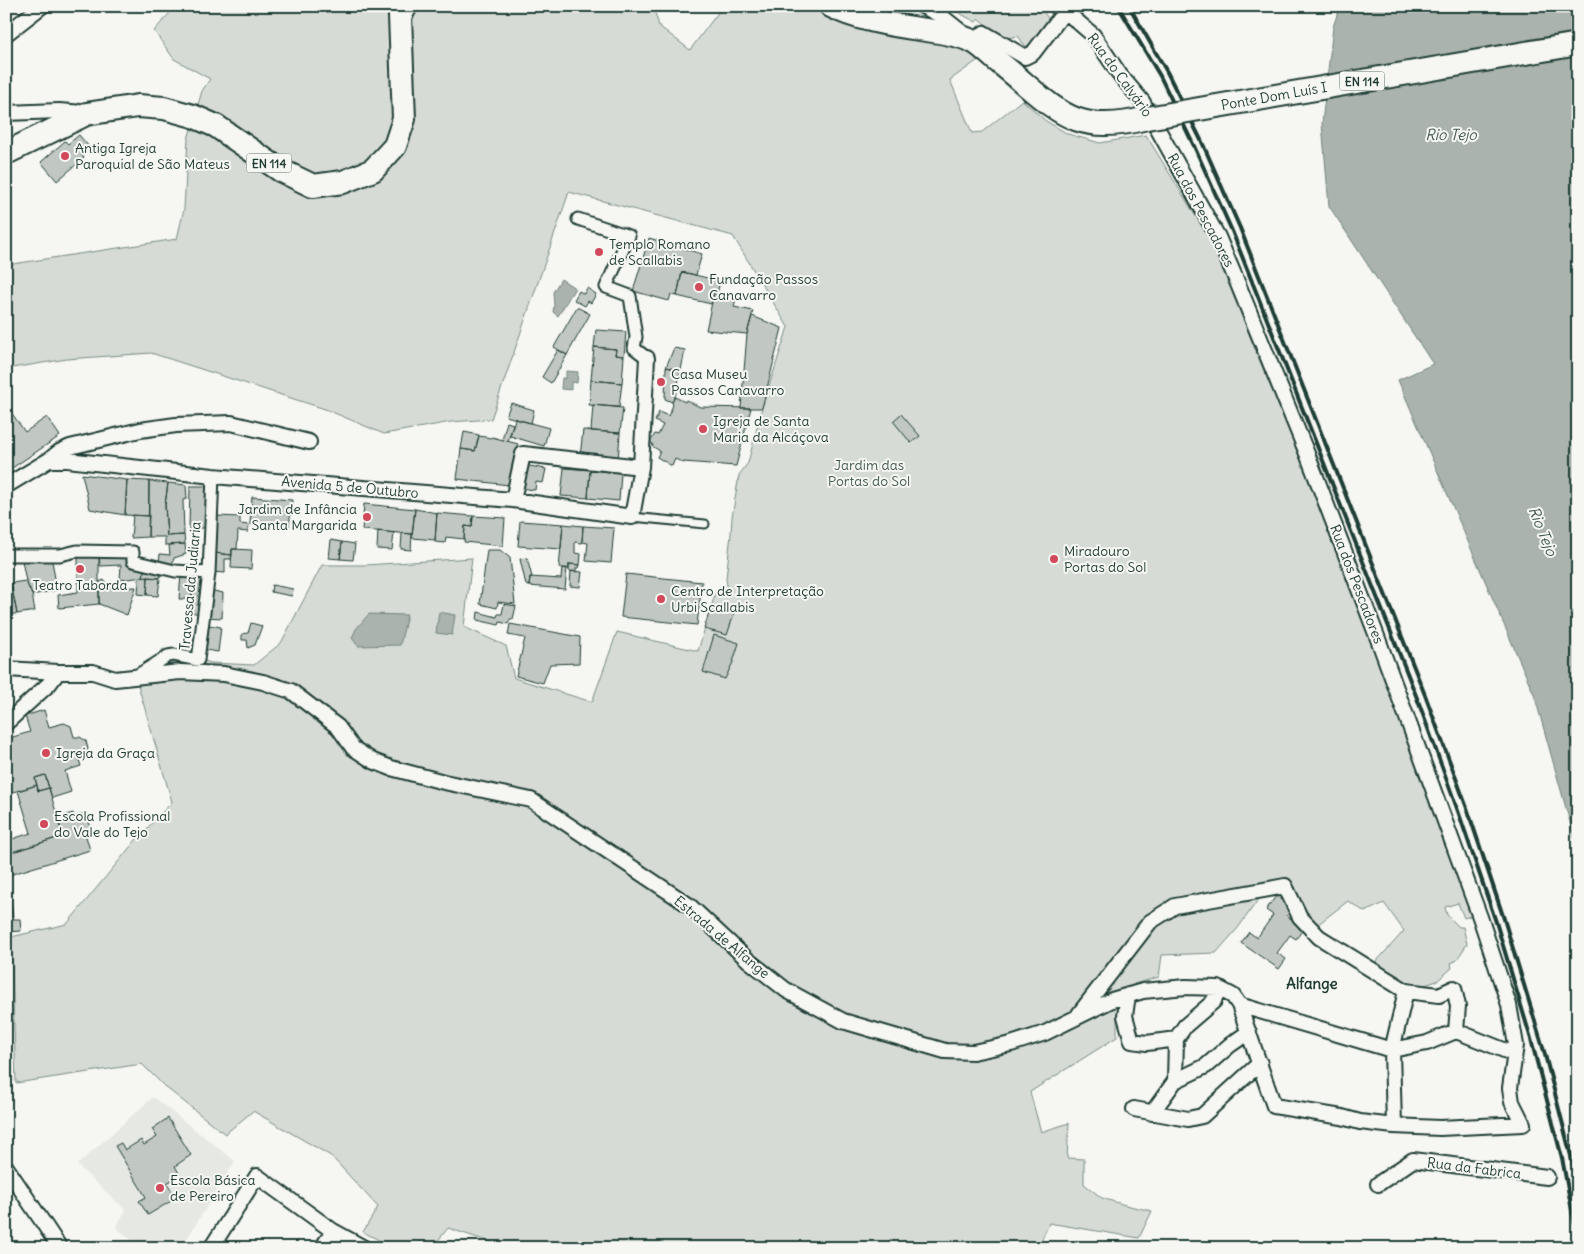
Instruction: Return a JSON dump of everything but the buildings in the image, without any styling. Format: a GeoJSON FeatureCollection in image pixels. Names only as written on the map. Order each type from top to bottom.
{"type":"FeatureCollection","features":[{"type":"Feature","properties":{"kind":"main road","name":"EN 114"},"geometry":{"type":"LineString","coordinates":[[6,153],[86,114],[138,106],[164,108],[193,116],[216,126],[280,170],[313,186],[344,182],[373,170],[395,146],[404,119],[400,16],[406,6]]}},
{"type":"Feature","properties":{"kind":"main road","name":"EN 114"},"geometry":{"type":"LineString","coordinates":[[831,6],[844,13],[875,13],[974,42],[1052,106],[1076,120],[1091,124],[1110,125],[1152,123]]}},
{"type":"Feature","properties":{"kind":"main road","name":"Ponte Dom Luís I"},"geometry":{"type":"LineString","coordinates":[[1152,123],[1578,44]]}},
{"type":"Feature","properties":{"kind":"street"},"geometry":{"type":"LineString","coordinates":[[6,34],[42,6]]}},
{"type":"Feature","properties":{"kind":"street"},"geometry":{"type":"LineString","coordinates":[[922,6],[940,15],[974,42],[984,32],[1025,56],[1033,52],[1061,8]]}},
{"type":"Feature","properties":{"kind":"street","name":"Rua do Calvário"},"geometry":{"type":"LineString","coordinates":[[1061,8],[1093,35],[1120,75],[1142,101],[1152,123]]}},
{"type":"Feature","properties":{"kind":"street"},"geometry":{"type":"LineString","coordinates":[[6,113],[59,111],[86,114]]}},
{"type":"Feature","properties":{"kind":"street","name":"Rua dos Pescadores"},"geometry":{"type":"LineString","coordinates":[[1152,123],[1218,237],[1308,456],[1441,806],[1509,1005],[1516,1045],[1510,1088],[1514,1107],[1523,1124],[1440,1128],[1394,1126]]}},
{"type":"Feature","properties":{"kind":"street"},"geometry":{"type":"LineString","coordinates":[[578,219],[629,236],[606,287],[630,296],[636,337],[634,348],[647,358],[641,467],[632,517]]}},
{"type":"Feature","properties":{"kind":"street"},"geometry":{"type":"LineString","coordinates":[[6,486],[70,447],[140,430],[183,424],[231,423],[309,442]]}},
{"type":"Feature","properties":{"kind":"street"},"geometry":{"type":"LineString","coordinates":[[513,500],[523,454],[641,467]]}},
{"type":"Feature","properties":{"kind":"street","name":"Avenida 5 de Outubro"},"geometry":{"type":"LineString","coordinates":[[49,460],[67,460],[212,476],[513,500],[632,517]]}},
{"type":"Feature","properties":{"kind":"street","name":"Travessa da Judiaria"},"geometry":{"type":"LineString","coordinates":[[136,676],[168,656],[198,660],[209,573],[212,476]]}},
{"type":"Feature","properties":{"kind":"street"},"geometry":{"type":"LineString","coordinates":[[6,555],[60,555],[77,551],[133,552],[133,561],[175,571],[209,573]]}},
{"type":"Feature","properties":{"kind":"street","name":"Estrada de Alfange"},"geometry":{"type":"LineString","coordinates":[[6,669],[93,672],[115,679],[189,672],[224,674],[263,682],[291,691],[338,727],[353,748],[373,762],[444,782],[532,800],[690,906],[748,960],[786,990],[843,1021],[945,1051],[973,1052],[1011,1044],[1045,1033],[1096,1006],[1143,991],[1186,987],[1218,988]]}},
{"type":"Feature","properties":{"kind":"street"},"geometry":{"type":"LineString","coordinates":[[6,723],[49,684],[58,672]]}},
{"type":"Feature","properties":{"kind":"street"},"geometry":{"type":"LineString","coordinates":[[1075,1018],[1150,922],[1175,906],[1285,886],[1300,917],[1319,937],[1406,991],[1439,995],[1454,988],[1458,1006],[1456,1031]]}},
{"type":"Feature","properties":{"kind":"street"},"geometry":{"type":"LineString","coordinates":[[1175,1080],[1176,1039],[1185,1026],[1214,1001],[1218,988],[1233,996],[1239,1005],[1274,1106],[1342,1117],[1360,1122],[1394,1126],[1392,1050],[1406,991]]}},
{"type":"Feature","properties":{"kind":"street"},"geometry":{"type":"LineString","coordinates":[[1128,995],[1125,1016],[1132,1042],[1147,1043],[1176,1039]]}},
{"type":"Feature","properties":{"kind":"street"},"geometry":{"type":"LineString","coordinates":[[1239,1005],[1392,1050],[1427,1043],[1456,1031],[1514,1054]]}},
{"type":"Feature","properties":{"kind":"street"},"geometry":{"type":"LineString","coordinates":[[1152,1113],[1175,1080],[1206,1066],[1230,1045],[1249,1032]]}},
{"type":"Feature","properties":{"kind":"street"},"geometry":{"type":"LineString","coordinates":[[1134,1109],[1188,1119],[1202,1116],[1260,1063]]}},
{"type":"Feature","properties":{"kind":"street","name":"Rua da Fabrica"},"geometry":{"type":"LineString","coordinates":[[1378,1184],[1413,1160],[1547,1177]]}},
{"type":"Feature","properties":{"kind":"street"},"geometry":{"type":"LineString","coordinates":[[8,1171],[60,1248]]}},
{"type":"Feature","properties":{"kind":"street"},"geometry":{"type":"LineString","coordinates":[[211,1248],[256,1176],[333,1231],[364,1248]]}},
{"type":"Feature","properties":{"kind":"street"},"geometry":{"type":"LineString","coordinates":[[322,1248],[333,1231]]}},
{"type":"Feature","properties":{"kind":"lane"},"geometry":{"type":"LineString","coordinates":[[632,517],[705,524]]}},
{"type":"Feature","properties":{"kind":"shaded area","name":"Escola Básica de Pereiro"},"geometry":{"type":"Polygon","coordinates":[[[153,1097],[235,1161],[181,1248],[141,1248],[116,1227],[126,1210],[77,1165],[153,1097]]]}},
{"type":"Feature","properties":{"kind":"green space","name":"Jardim das Portas do Sol"},"geometry":{"type":"Polygon","coordinates":[[[176,6],[653,6],[659,26],[690,50],[723,6],[821,6],[957,41],[981,58],[950,80],[972,133],[982,132],[1022,100],[1046,121],[1068,134],[1100,143],[1146,135],[1233,277],[1476,914],[1464,918],[1458,903],[1445,907],[1447,915],[1459,927],[1463,927],[1467,944],[1456,961],[1451,963],[1452,968],[1437,981],[1416,988],[1374,964],[1404,931],[1384,903],[1365,912],[1348,901],[1317,925],[1306,917],[1295,889],[1265,890],[1238,928],[1216,953],[1162,955],[1159,977],[1134,984],[1117,1014],[1117,1037],[1030,1092],[1041,1132],[1069,1123],[1067,1158],[1084,1159],[1084,1184],[1102,1198],[1152,1211],[1139,1238],[1049,1223],[1038,1248],[508,1248],[448,1228],[432,1248],[395,1248],[363,1232],[378,1207],[331,1156],[253,1111],[225,1134],[164,1086],[142,1064],[16,1083],[11,937],[67,924],[136,840],[172,802],[138,685],[163,649],[211,663],[254,665],[281,643],[322,565],[366,565],[472,558],[464,627],[506,646],[514,678],[592,702],[617,632],[698,651],[716,591],[726,590],[732,517],[739,475],[748,463],[762,408],[788,327],[733,236],[569,192],[491,419],[451,422],[384,434],[325,409],[151,353],[67,359],[6,369],[6,265],[177,239],[184,209],[188,139],[202,91],[210,79],[174,59],[154,31],[176,6]]]}},
{"type":"Feature","properties":{"kind":"green space"},"geometry":{"type":"Polygon","coordinates":[[[1039,6],[1051,22],[1030,46],[1025,46],[1018,36],[1004,39],[979,19],[976,22],[948,7],[1039,6]]]}},
{"type":"Feature","properties":{"kind":"water","name":"Rio Tejo"},"geometry":{"type":"Polygon","coordinates":[[[1340,6],[1578,6],[1578,851],[1534,694],[1398,380],[1433,364],[1329,206],[1322,123],[1333,27],[1340,6]]]}},
{"type":"Feature","properties":{"kind":"water"},"geometry":{"type":"Polygon","coordinates":[[[561,279],[575,288],[558,316],[553,312],[553,292],[561,279]]]}},
{"type":"Feature","properties":{"kind":"water"},"geometry":{"type":"Polygon","coordinates":[[[566,371],[578,372],[577,383],[571,382],[571,390],[561,389],[562,378],[566,378],[566,371]]]}},
{"type":"Feature","properties":{"kind":"water"},"geometry":{"type":"Polygon","coordinates":[[[439,612],[455,615],[452,635],[436,633],[439,612]]]}},
{"type":"Feature","properties":{"kind":"water"},"geometry":{"type":"Polygon","coordinates":[[[369,614],[407,615],[400,645],[358,646],[352,638],[356,629],[369,614]]]}},
{"type":"Feature","properties":{"kind":"railway"},"geometry":{"type":"LineString","coordinates":[[1118,6],[1160,76],[1232,231],[1417,698],[1496,922],[1531,1039],[1562,1158],[1578,1242]]}},
{"type":"Feature","properties":{"kind":"railway"},"geometry":{"type":"LineString","coordinates":[[1129,6],[1167,72],[1202,142],[1240,228],[1425,695],[1467,808],[1504,919],[1544,1051],[1571,1156],[1578,1194]]}},
{"type":"Feature","properties":{"kind":"place","name":"Antiga Igreja Paroquial de São Mateus"},"geometry":{"type":"Point","coordinates":[65,156]}},
{"type":"Feature","properties":{"kind":"place","name":"Templo Romano de Scallabis"},"geometry":{"type":"Point","coordinates":[599,252]}},
{"type":"Feature","properties":{"kind":"place","name":"Fundação Passos Canavarro"},"geometry":{"type":"Point","coordinates":[699,287]}},
{"type":"Feature","properties":{"kind":"place","name":"Casa Museu Passos Canavarro"},"geometry":{"type":"Point","coordinates":[661,382]}},
{"type":"Feature","properties":{"kind":"place","name":"Igreja de Santa Maria da Alcáçova"},"geometry":{"type":"Point","coordinates":[703,429]}},
{"type":"Feature","properties":{"kind":"place","name":"Jardim de Infância Santa Margarida"},"geometry":{"type":"Point","coordinates":[367,517]}},
{"type":"Feature","properties":{"kind":"place","name":"Miradouro Portas do Sol"},"geometry":{"type":"Point","coordinates":[1054,559]}},
{"type":"Feature","properties":{"kind":"place","name":"Teatro Taborda"},"geometry":{"type":"Point","coordinates":[80,569]}},
{"type":"Feature","properties":{"kind":"place","name":"Centro de Interpretação Urbi Scallabis"},"geometry":{"type":"Point","coordinates":[661,599]}},
{"type":"Feature","properties":{"kind":"place","name":"Igreja da Graça"},"geometry":{"type":"Point","coordinates":[46,753]}},
{"type":"Feature","properties":{"kind":"place","name":"Escola Profissional do Vale do Tejo"},"geometry":{"type":"Point","coordinates":[44,824]}},
{"type":"Feature","properties":{"kind":"place","name":"Escola Básica de Pereiro"},"geometry":{"type":"Point","coordinates":[160,1188]}},
{"type":"Feature","properties":{"kind":"district","name":"Alfange"},"geometry":{"type":"Point","coordinates":[1312,983]}}]}
